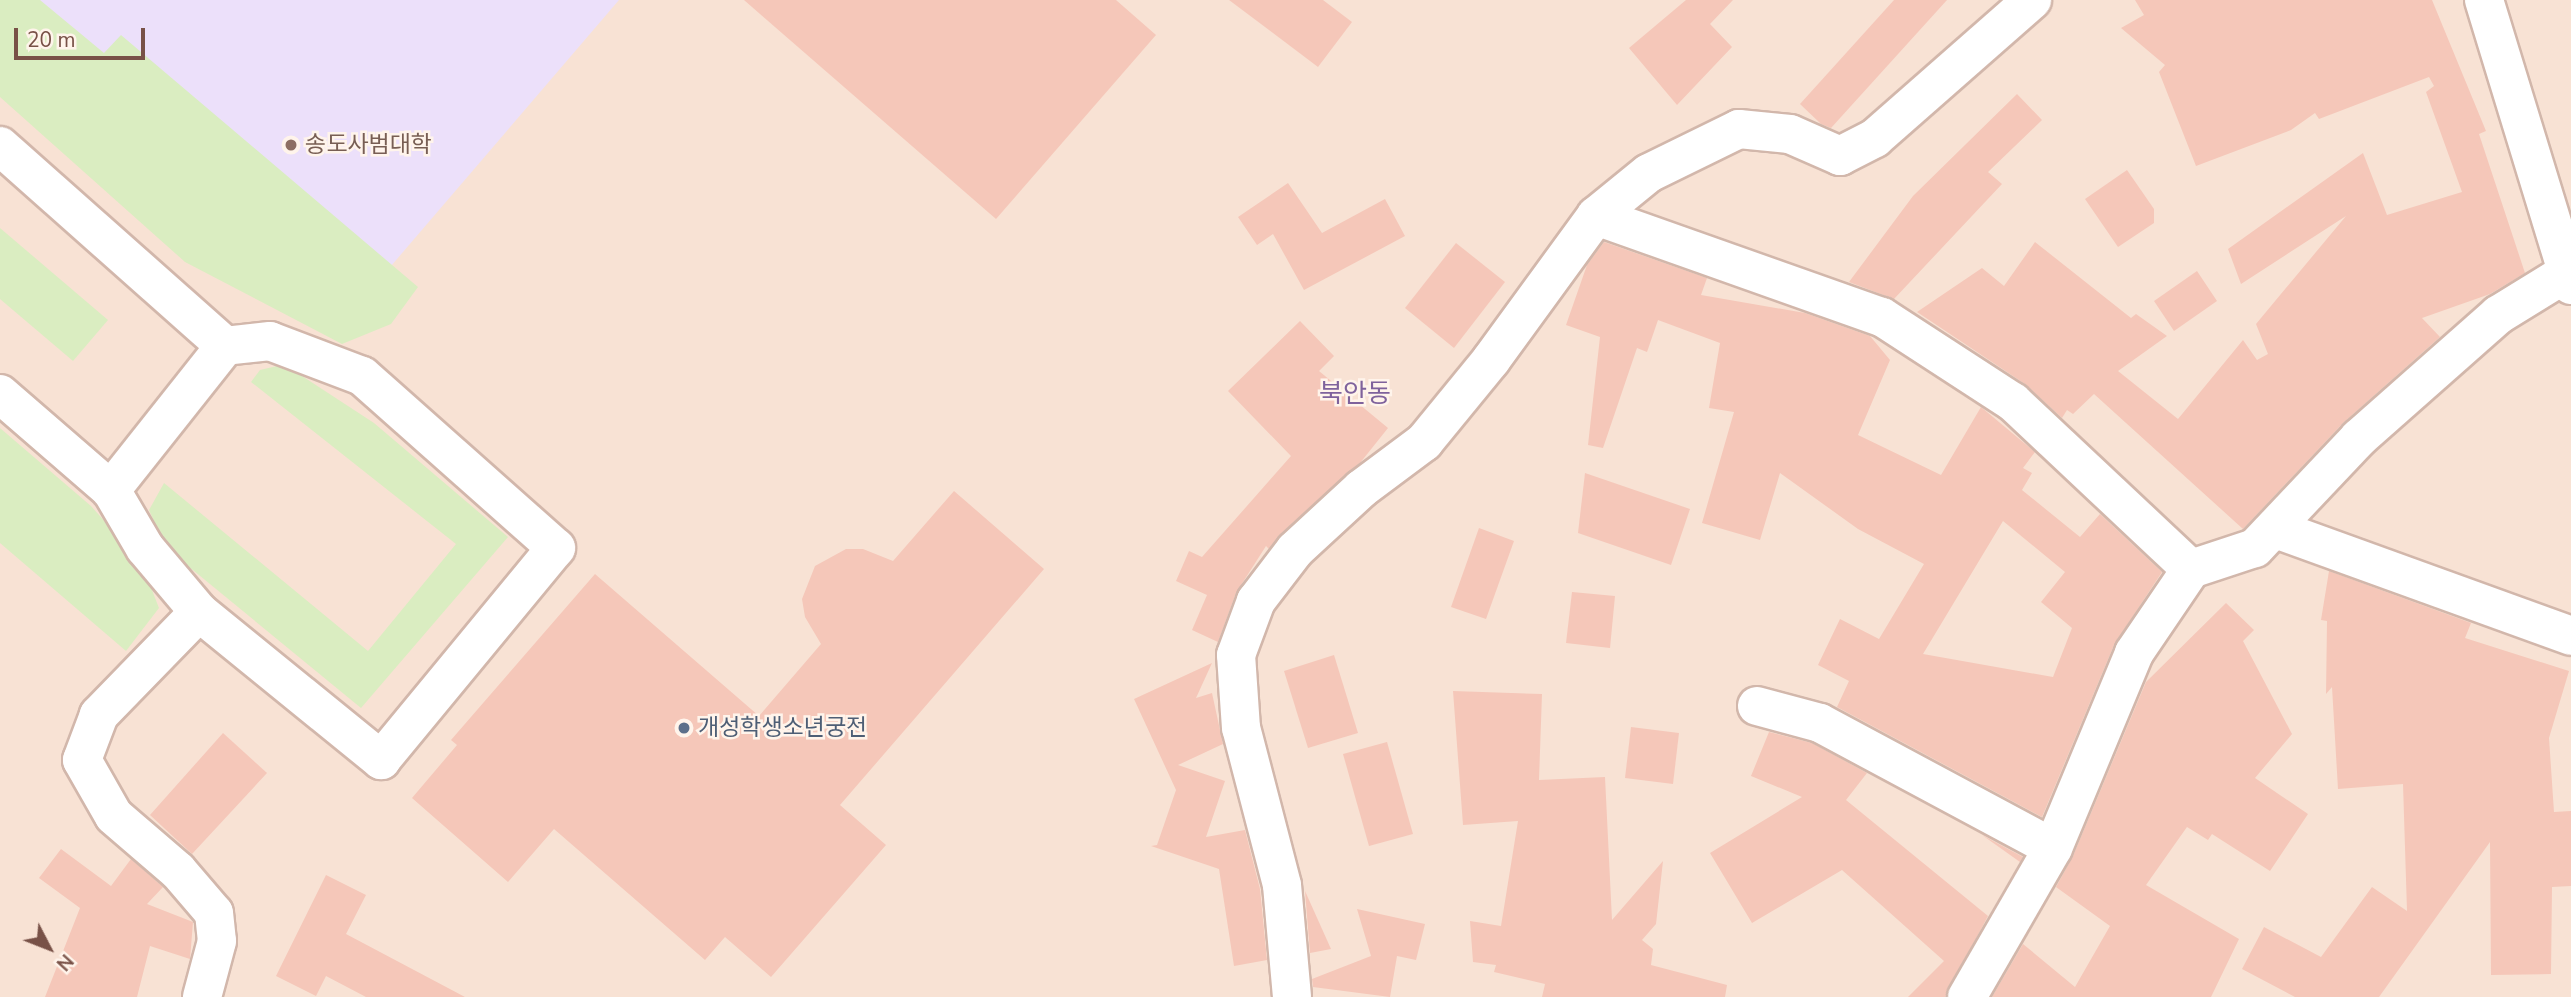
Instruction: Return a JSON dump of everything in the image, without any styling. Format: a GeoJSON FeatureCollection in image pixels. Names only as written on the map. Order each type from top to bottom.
{"type":"FeatureCollection","features":[{"type":"Feature","properties":{"kind":"street"},"geometry":{"type":"LineString","coordinates":[[1292,997],[1282,885],[1241,728],[1236,655],[1256,601],[1295,550],[1361,489],[1424,442],[1491,360],[1596,216],[1649,173],[1739,129],[1790,134],[1840,156],[1875,138],[2032,0]]}},
{"type":"Feature","properties":{"kind":"street"},"geometry":{"type":"LineString","coordinates":[[1966,997],[2053,848],[2134,653],[2191,569],[2255,548],[2276,529],[2359,438],[2478,333],[2569,278],[2484,0]]}},
{"type":"Feature","properties":{"kind":"street"},"geometry":{"type":"LineString","coordinates":[[0,146],[225,346]]}},
{"type":"Feature","properties":{"kind":"street"},"geometry":{"type":"LineString","coordinates":[[1596,216],[1882,317],[2013,402],[2191,569]]}},
{"type":"Feature","properties":{"kind":"street"},"geometry":{"type":"LineString","coordinates":[[0,394],[111,490],[145,548],[199,612],[381,760],[556,548],[362,376],[270,341],[225,346],[111,490]]}},
{"type":"Feature","properties":{"kind":"street"},"geometry":{"type":"LineString","coordinates":[[2276,529],[2571,636]]}},
{"type":"Feature","properties":{"kind":"street"},"geometry":{"type":"LineString","coordinates":[[199,612],[99,715],[82,760],[114,816],[178,871],[214,913],[217,941],[202,997]]}},
{"type":"Feature","properties":{"kind":"street"},"geometry":{"type":"LineString","coordinates":[[1756,706],[1820,723],[2053,848]]}},
{"type":"Feature","properties":{"kind":"shaded area"},"geometry":{"type":"Polygon","coordinates":[[[0,0],[2571,0],[2571,997],[0,997],[0,0]]]}},
{"type":"Feature","properties":{"kind":"shaded area","name":"송도사범대학"},"geometry":{"type":"Polygon","coordinates":[[[0,0],[619,0],[349,315],[0,0]]]}},
{"type":"Feature","properties":{"kind":"green space"},"geometry":{"type":"Polygon","coordinates":[[[0,0],[40,0],[104,53],[121,35],[418,287],[391,324],[342,344],[185,262],[0,97],[0,0]]]}},
{"type":"Feature","properties":{"kind":"green space"},"geometry":{"type":"Polygon","coordinates":[[[0,228],[108,320],[73,361],[0,299],[0,228]]]}},
{"type":"Feature","properties":{"kind":"green space"},"geometry":{"type":"Polygon","coordinates":[[[277,366],[299,374],[374,423],[508,537],[361,708],[166,548],[149,510],[164,483],[368,651],[456,544],[251,382],[260,370],[277,366]]]}},
{"type":"Feature","properties":{"kind":"green space"},"geometry":{"type":"Polygon","coordinates":[[[0,428],[91,506],[141,562],[159,608],[126,651],[0,543],[0,428]]]}},
{"type":"Feature","properties":{"kind":"building"},"geometry":{"type":"Polygon","coordinates":[[[744,0],[1116,0],[1156,35],[996,219],[744,0]]]}},
{"type":"Feature","properties":{"kind":"building"},"geometry":{"type":"Polygon","coordinates":[[[1229,0],[1323,0],[1352,22],[1318,67],[1229,0]]]}},
{"type":"Feature","properties":{"kind":"building"},"geometry":{"type":"Polygon","coordinates":[[[1686,0],[1733,0],[1710,24],[1732,47],[1677,105],[1629,48],[1686,0]]]}},
{"type":"Feature","properties":{"kind":"building"},"geometry":{"type":"Polygon","coordinates":[[[1894,0],[1947,0],[1831,128],[1821,124],[1800,104],[1894,0]]]}},
{"type":"Feature","properties":{"kind":"building"},"geometry":{"type":"Polygon","coordinates":[[[2135,0],[2432,0],[2486,131],[2479,134],[2525,273],[2490,294],[2422,318],[2440,337],[2343,423],[2243,529],[2094,394],[2073,414],[2067,410],[2062,418],[2025,384],[1917,312],[1982,268],[2004,286],[2035,242],[2131,318],[2136,314],[2167,336],[2118,371],[2178,419],[2243,340],[2257,360],[2268,354],[2256,324],[2346,216],[2241,284],[2228,249],[2363,153],[2387,215],[2462,192],[2426,92],[2434,86],[2429,77],[2319,119],[2315,113],[2291,130],[2196,166],[2159,72],[2165,65],[2121,28],[2144,15],[2135,0]]]}},
{"type":"Feature","properties":{"kind":"building"},"geometry":{"type":"Polygon","coordinates":[[[2017,94],[2042,120],[1988,172],[2002,184],[1894,299],[1849,282],[1913,196],[2017,94]]]}},
{"type":"Feature","properties":{"kind":"building"},"geometry":{"type":"Polygon","coordinates":[[[2127,170],[2154,209],[2154,223],[2118,247],[2085,199],[2127,170]]]}},
{"type":"Feature","properties":{"kind":"building"},"geometry":{"type":"Polygon","coordinates":[[[1288,183],[1322,233],[1385,199],[1405,236],[1304,290],[1273,234],[1257,245],[1238,217],[1288,183]]]}},
{"type":"Feature","properties":{"kind":"building"},"geometry":{"type":"Polygon","coordinates":[[[1604,242],[1707,278],[1701,295],[1805,313],[1870,336],[1890,360],[1858,435],[1941,475],[1981,407],[2035,452],[2023,468],[2032,473],[2022,490],[2080,537],[2100,514],[2162,572],[2114,645],[2042,817],[1837,707],[1849,681],[1818,665],[1840,619],[1879,639],[1924,564],[1858,529],[1780,473],[1760,540],[1702,523],[1734,412],[1709,408],[1720,343],[1658,320],[1647,352],[1637,348],[1603,448],[1588,445],[1600,337],[1566,325],[1587,265],[1604,242]],[[2003,521],[1923,654],[2053,677],[2072,628],[2041,602],[2065,572],[2003,521]]]}},
{"type":"Feature","properties":{"kind":"building"},"geometry":{"type":"Polygon","coordinates":[[[1456,243],[1505,282],[1454,348],[1405,308],[1456,243]]]}},
{"type":"Feature","properties":{"kind":"building"},"geometry":{"type":"Polygon","coordinates":[[[2197,271],[2217,301],[2174,331],[2154,301],[2197,271]]]}},
{"type":"Feature","properties":{"kind":"building"},"geometry":{"type":"Polygon","coordinates":[[[1300,321],[1334,356],[1319,371],[1388,428],[1360,463],[1269,549],[1266,546],[1236,593],[1218,642],[1192,630],[1207,595],[1176,581],[1189,551],[1202,557],[1291,456],[1228,391],[1300,321]]]}},
{"type":"Feature","properties":{"kind":"building"},"geometry":{"type":"Polygon","coordinates":[[[1585,473],[1690,509],[1671,565],[1578,533],[1585,473]]]}},
{"type":"Feature","properties":{"kind":"building","name":"개성학생소년궁전"},"geometry":{"type":"Polygon","coordinates":[[[954,491],[1044,569],[840,805],[886,845],[771,977],[725,937],[705,960],[554,829],[508,882],[412,798],[457,745],[451,740],[595,574],[759,716],[821,644],[805,617],[802,599],[815,566],[846,549],[863,549],[893,561],[954,491]]]}},
{"type":"Feature","properties":{"kind":"building"},"geometry":{"type":"Polygon","coordinates":[[[1479,528],[1514,541],[1486,619],[1451,607],[1479,528]]]}},
{"type":"Feature","properties":{"kind":"building"},"geometry":{"type":"Polygon","coordinates":[[[2329,571],[2471,623],[2465,638],[2569,671],[2549,738],[2554,812],[2571,811],[2571,886],[2552,887],[2551,974],[2491,975],[2490,842],[2379,997],[2295,997],[2242,969],[2264,927],[2321,957],[2372,887],[2407,911],[2403,784],[2338,789],[2332,687],[2326,694],[2327,621],[2321,620],[2329,571]]]}},
{"type":"Feature","properties":{"kind":"building"},"geometry":{"type":"Polygon","coordinates":[[[1572,592],[1615,596],[1610,648],[1566,643],[1572,592]]]}},
{"type":"Feature","properties":{"kind":"building"},"geometry":{"type":"Polygon","coordinates":[[[2226,603],[2254,630],[2243,641],[2292,734],[2255,778],[2308,814],[2270,871],[2212,834],[2208,840],[2187,827],[2146,885],[2239,939],[2211,997],[1992,997],[2023,944],[2075,987],[2110,926],[2056,887],[2073,856],[2146,682],[2226,603]]]}},
{"type":"Feature","properties":{"kind":"building"},"geometry":{"type":"Polygon","coordinates":[[[1334,655],[1358,733],[1308,748],[1284,671],[1334,655]]]}},
{"type":"Feature","properties":{"kind":"building"},"geometry":{"type":"Polygon","coordinates":[[[1212,663],[1196,698],[1212,693],[1223,744],[1178,765],[1225,781],[1206,837],[1245,830],[1260,889],[1267,960],[1234,966],[1219,869],[1151,846],[1157,845],[1176,790],[1134,699],[1212,663]]]}},
{"type":"Feature","properties":{"kind":"building"},"geometry":{"type":"Polygon","coordinates":[[[1453,691],[1542,694],[1539,780],[1605,777],[1612,920],[1663,861],[1656,924],[1642,940],[1653,949],[1651,965],[1727,985],[1725,997],[1542,997],[1545,984],[1494,972],[1496,965],[1473,962],[1470,921],[1501,926],[1518,821],[1463,825],[1453,691]]]}},
{"type":"Feature","properties":{"kind":"building"},"geometry":{"type":"Polygon","coordinates":[[[1631,727],[1679,733],[1673,784],[1625,778],[1631,727]]]}},
{"type":"Feature","properties":{"kind":"building"},"geometry":{"type":"Polygon","coordinates":[[[1769,732],[1812,743],[1867,773],[1846,800],[1988,916],[1945,997],[1908,997],[1944,961],[1842,870],[1752,923],[1710,853],[1802,797],[1751,776],[1769,732]]]}},
{"type":"Feature","properties":{"kind":"building"},"geometry":{"type":"Polygon","coordinates":[[[223,733],[267,773],[192,854],[150,815],[223,733]]]}},
{"type":"Feature","properties":{"kind":"building"},"geometry":{"type":"Polygon","coordinates":[[[1387,742],[1413,834],[1369,846],[1343,754],[1387,742]]]}},
{"type":"Feature","properties":{"kind":"building"},"geometry":{"type":"Polygon","coordinates":[[[1982,835],[2023,857],[2020,862],[1982,835]]]}},
{"type":"Feature","properties":{"kind":"building"},"geometry":{"type":"Polygon","coordinates":[[[61,849],[111,886],[131,859],[163,887],[147,904],[193,922],[190,959],[150,946],[137,997],[45,997],[80,908],[39,878],[61,849]]]}},
{"type":"Feature","properties":{"kind":"building"},"geometry":{"type":"Polygon","coordinates":[[[326,875],[366,895],[346,934],[465,997],[366,997],[326,976],[316,996],[276,976],[326,875]]]}},
{"type":"Feature","properties":{"kind":"building"},"geometry":{"type":"Polygon","coordinates":[[[1305,891],[1331,949],[1310,953],[1305,891]]]}},
{"type":"Feature","properties":{"kind":"building"},"geometry":{"type":"Polygon","coordinates":[[[1357,909],[1425,924],[1416,960],[1397,956],[1390,997],[1313,987],[1312,979],[1371,956],[1357,909]]]}},
{"type":"Feature","properties":{"kind":"place","name":"송도사범대학"},"geometry":{"type":"Point","coordinates":[291,145]}},
{"type":"Feature","properties":{"kind":"place","name":"개성학생소년궁전"},"geometry":{"type":"Point","coordinates":[684,728]}},
{"type":"Feature","properties":{"kind":"district","name":"북안동"},"geometry":{"type":"Point","coordinates":[1355,394]}}]}
